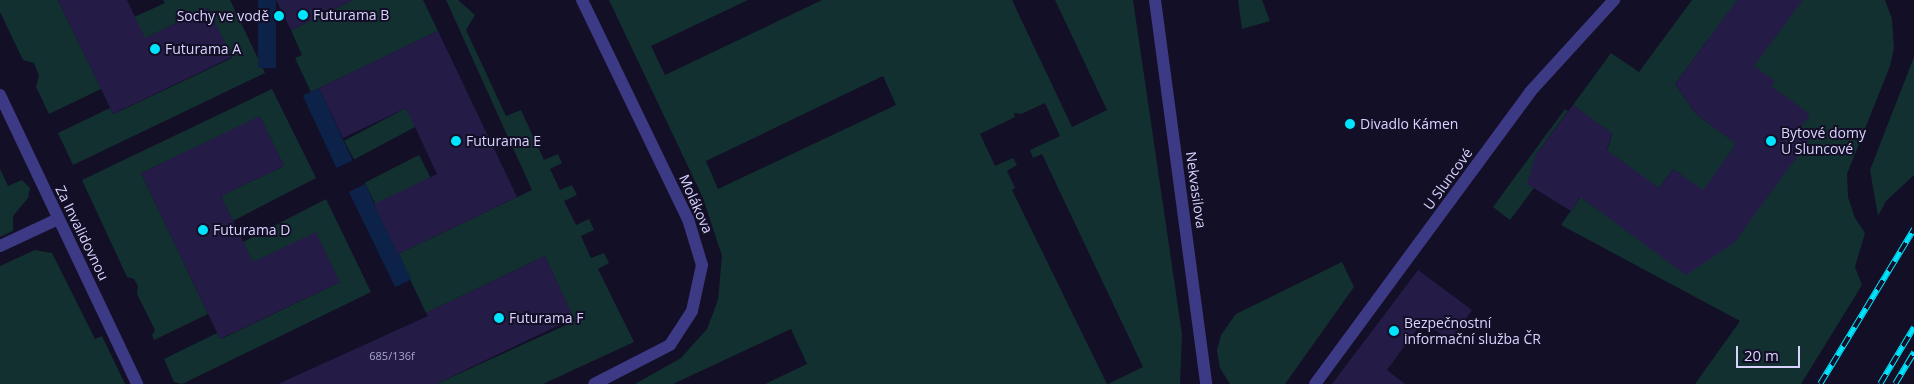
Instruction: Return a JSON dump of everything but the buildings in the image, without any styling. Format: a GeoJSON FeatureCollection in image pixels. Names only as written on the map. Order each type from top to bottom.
{"type":"FeatureCollection","features":[{"type":"Feature","properties":{"kind":"street","name":"Molákova"},"geometry":{"type":"LineString","coordinates":[[582,0],[688,220],[702,265],[692,311],[670,345],[594,384]]}},
{"type":"Feature","properties":{"kind":"street","name":"Nekvasilova"},"geometry":{"type":"LineString","coordinates":[[1155,0],[1206,384]]}},
{"type":"Feature","properties":{"kind":"street","name":"U Sluncové"},"geometry":{"type":"LineString","coordinates":[[1315,384],[1530,92],[1614,0]]}},
{"type":"Feature","properties":{"kind":"street","name":"Za Invalidovnou"},"geometry":{"type":"LineString","coordinates":[[0,96],[137,384]]}},
{"type":"Feature","properties":{"kind":"street"},"geometry":{"type":"LineString","coordinates":[[0,246],[58,219]]}},
{"type":"Feature","properties":{"kind":"green space"},"geometry":{"type":"Polygon","coordinates":[[[0,0],[58,0],[101,89],[49,114],[36,87],[39,76],[34,63],[23,60],[0,12],[0,0]]]}},
{"type":"Feature","properties":{"kind":"green space"},"geometry":{"type":"Polygon","coordinates":[[[163,0],[230,0],[265,73],[73,165],[58,133],[110,108],[113,114],[118,112],[232,58],[208,8],[143,39],[134,17],[165,3],[163,0]]]}},
{"type":"Feature","properties":{"kind":"green space"},"geometry":{"type":"Polygon","coordinates":[[[353,0],[423,0],[438,31],[311,92],[295,58],[302,55],[291,30],[353,0]]]}},
{"type":"Feature","properties":{"kind":"green space"},"geometry":{"type":"Polygon","coordinates":[[[446,0],[458,0],[475,15],[466,30],[506,116],[521,110],[544,160],[558,154],[562,163],[550,169],[560,190],[572,185],[577,195],[564,201],[576,225],[589,219],[594,230],[581,236],[591,258],[604,253],[609,263],[598,269],[634,342],[543,384],[436,384],[575,321],[545,256],[426,313],[398,254],[532,190],[446,0]]]}},
{"type":"Feature","properties":{"kind":"green space"},"geometry":{"type":"Polygon","coordinates":[[[609,0],[748,0],[651,46],[665,75],[822,0],[1012,0],[1072,127],[1107,110],[1055,0],[1133,0],[1182,334],[1180,384],[1108,384],[1143,367],[1042,154],[1033,158],[1030,150],[1060,136],[1045,103],[1021,114],[1014,113],[1015,117],[980,134],[995,166],[1013,158],[1017,165],[1007,171],[1015,188],[1012,190],[1107,384],[765,384],[807,364],[791,329],[673,384],[635,384],[681,358],[707,329],[718,300],[722,256],[703,198],[609,0]],[[883,76],[706,161],[718,189],[896,105],[883,76]]]}},
{"type":"Feature","properties":{"kind":"green space"},"geometry":{"type":"Polygon","coordinates":[[[1238,0],[1262,0],[1270,21],[1242,29],[1238,0]]]}},
{"type":"Feature","properties":{"kind":"green space"},"geometry":{"type":"Polygon","coordinates":[[[1692,0],[1885,0],[1892,19],[1894,48],[1890,66],[1847,174],[1848,197],[1855,218],[1865,233],[1855,267],[1862,285],[1801,384],[1695,384],[1740,321],[1561,225],[1603,165],[1612,134],[1573,105],[1611,53],[1639,72],[1692,0]],[[1709,38],[1675,84],[1696,114],[1727,137],[1709,38]],[[1673,169],[1641,212],[1702,190],[1673,169]]]}},
{"type":"Feature","properties":{"kind":"green space"},"geometry":{"type":"Polygon","coordinates":[[[1914,57],[1914,175],[1886,201],[1878,216],[1870,170],[1914,57]]]}},
{"type":"Feature","properties":{"kind":"green space"},"geometry":{"type":"Polygon","coordinates":[[[272,89],[316,178],[233,221],[221,196],[284,166],[260,117],[141,173],[208,314],[154,340],[152,335],[155,330],[137,294],[138,286],[134,279],[127,277],[82,180],[272,89]]]}},
{"type":"Feature","properties":{"kind":"green space"},"geometry":{"type":"Polygon","coordinates":[[[406,108],[416,127],[354,159],[344,141],[406,108]]]}},
{"type":"Feature","properties":{"kind":"green space"},"geometry":{"type":"Polygon","coordinates":[[[1565,109],[1568,111],[1535,156],[1534,188],[1510,220],[1493,207],[1565,109]]]}},
{"type":"Feature","properties":{"kind":"green space"},"geometry":{"type":"Polygon","coordinates":[[[419,155],[430,177],[376,205],[365,183],[419,155]]]}},
{"type":"Feature","properties":{"kind":"green space"},"geometry":{"type":"Polygon","coordinates":[[[0,169],[8,186],[22,180],[30,188],[28,198],[13,216],[13,231],[0,237],[0,169]]]}},
{"type":"Feature","properties":{"kind":"green space"},"geometry":{"type":"Polygon","coordinates":[[[326,199],[371,292],[182,384],[174,382],[164,359],[217,333],[221,339],[340,282],[253,263],[243,242],[326,199]]]}},
{"type":"Feature","properties":{"kind":"green space"},"geometry":{"type":"Polygon","coordinates":[[[35,250],[52,253],[95,339],[102,336],[125,384],[0,384],[0,266],[35,250]]]}},
{"type":"Feature","properties":{"kind":"green space"},"geometry":{"type":"Polygon","coordinates":[[[1342,262],[1354,287],[1285,384],[1230,384],[1220,368],[1217,350],[1221,335],[1236,314],[1342,262]]]}},
{"type":"Feature","properties":{"kind":"water"},"geometry":{"type":"Polygon","coordinates":[[[258,0],[276,0],[276,68],[258,68],[258,0]]]}},
{"type":"Feature","properties":{"kind":"water"},"geometry":{"type":"Polygon","coordinates":[[[319,88],[353,161],[336,168],[303,96],[319,88]]]}},
{"type":"Feature","properties":{"kind":"water"},"geometry":{"type":"Polygon","coordinates":[[[365,184],[411,279],[395,287],[349,192],[365,184]]]}},
{"type":"Feature","properties":{"kind":"railway"},"geometry":{"type":"LineString","coordinates":[[1820,384],[1914,229]]}},
{"type":"Feature","properties":{"kind":"railway"},"geometry":{"type":"LineString","coordinates":[[1880,384],[1914,327]]}},
{"type":"Feature","properties":{"kind":"railway"},"geometry":{"type":"LineString","coordinates":[[1895,384],[1914,352]]}},
{"type":"Feature","properties":{"kind":"place","name":"Futurama B"},"geometry":{"type":"Point","coordinates":[303,15]}},
{"type":"Feature","properties":{"kind":"place","name":"Sochy ve vodě"},"geometry":{"type":"Point","coordinates":[279,16]}},
{"type":"Feature","properties":{"kind":"place","name":"Futurama A"},"geometry":{"type":"Point","coordinates":[155,49]}},
{"type":"Feature","properties":{"kind":"place","name":"Divadlo Kámen"},"geometry":{"type":"Point","coordinates":[1350,124]}},
{"type":"Feature","properties":{"kind":"place","name":"Futurama E"},"geometry":{"type":"Point","coordinates":[456,141]}},
{"type":"Feature","properties":{"kind":"place","name":"Bytové domy U Sluncové"},"geometry":{"type":"Point","coordinates":[1771,141]}},
{"type":"Feature","properties":{"kind":"place","name":"Futurama D"},"geometry":{"type":"Point","coordinates":[203,230]}},
{"type":"Feature","properties":{"kind":"place","name":"Futurama F"},"geometry":{"type":"Point","coordinates":[499,318]}},
{"type":"Feature","properties":{"kind":"place","name":"Bezpečnostní informační služba ČR"},"geometry":{"type":"Point","coordinates":[1394,331]}}]}
